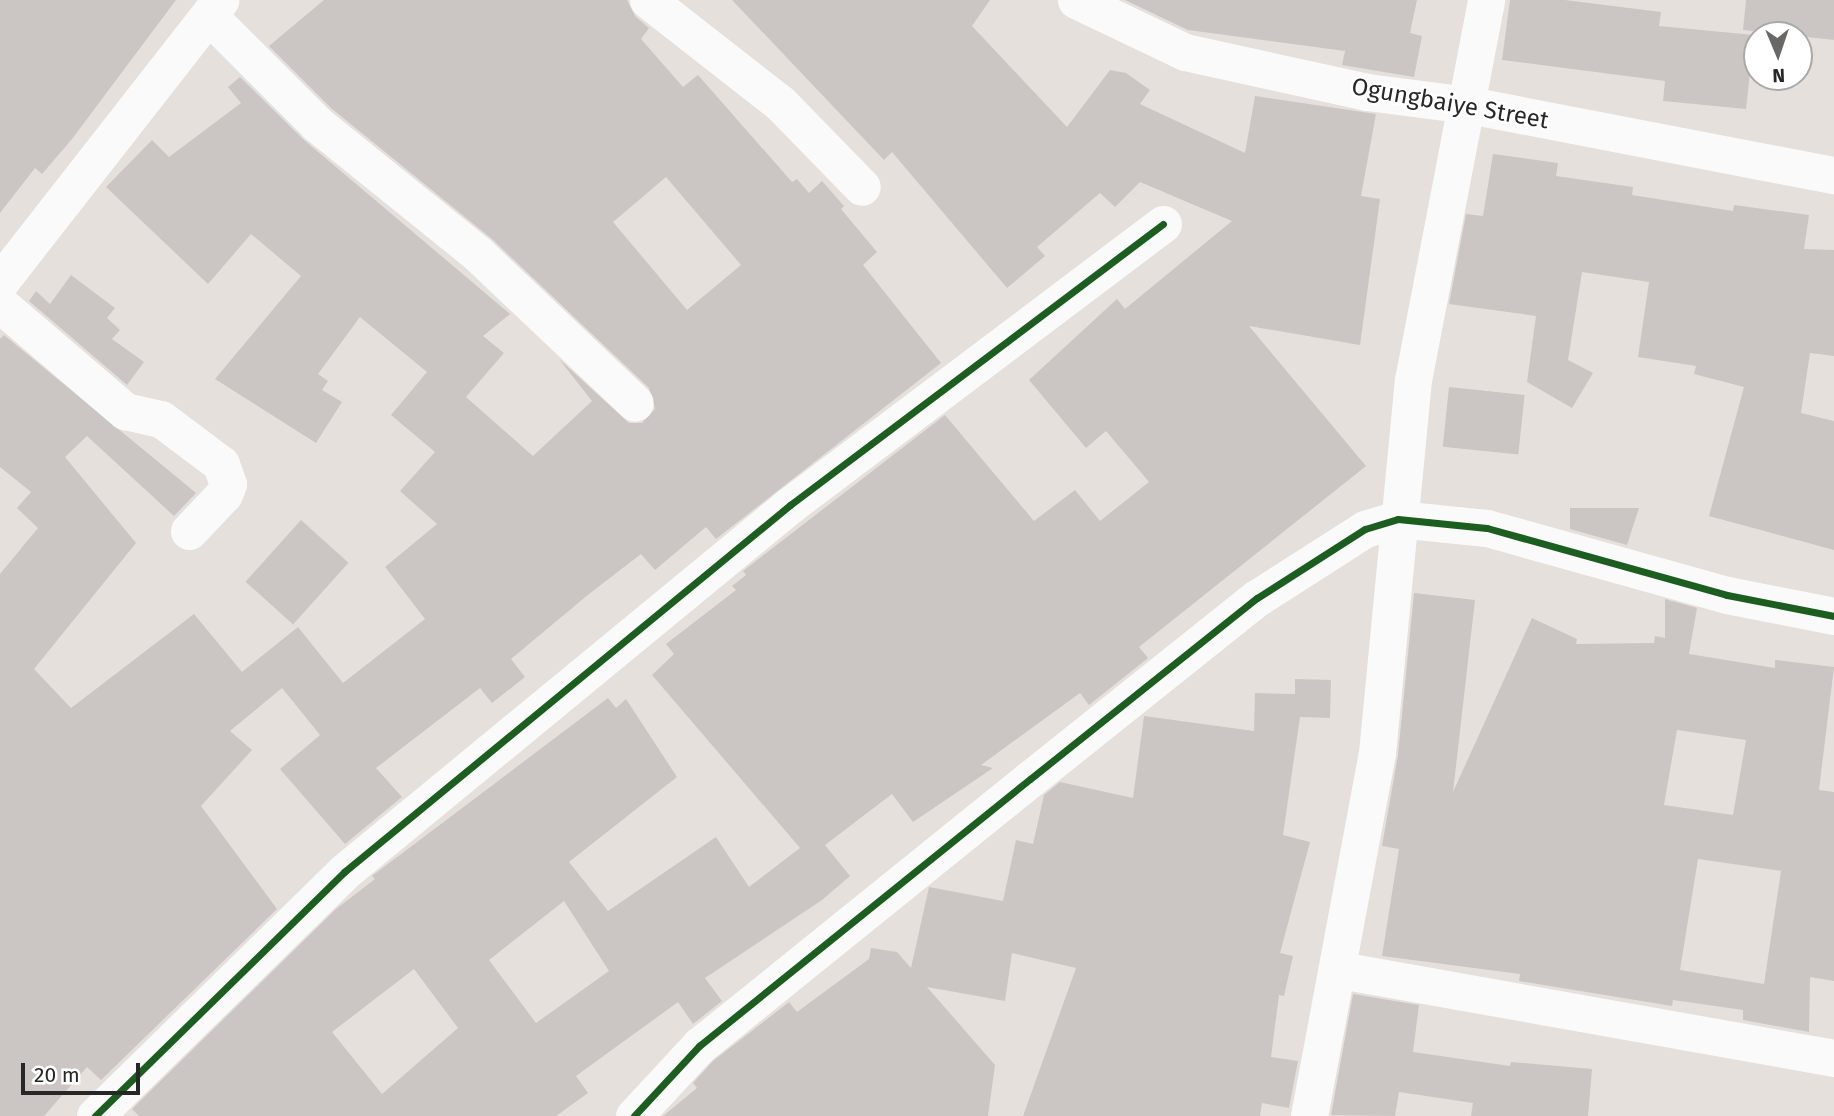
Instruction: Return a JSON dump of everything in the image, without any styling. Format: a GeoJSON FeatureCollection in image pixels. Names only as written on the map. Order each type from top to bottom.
{"type":"FeatureCollection","features":[{"type":"Feature","properties":{"kind":"street"},"geometry":{"type":"LineString","coordinates":[[648,0],[780,103],[862,187]]}},
{"type":"Feature","properties":{"kind":"street","name":"Ogungbaiye Street"},"geometry":{"type":"LineString","coordinates":[[1076,0],[1185,52],[1367,92],[1469,105],[1834,175]]}},
{"type":"Feature","properties":{"kind":"street"},"geometry":{"type":"LineString","coordinates":[[1309,1116],[1340,970],[1377,753],[1413,380],[1469,105],[1486,0]]}},
{"type":"Feature","properties":{"kind":"street"},"geometry":{"type":"LineString","coordinates":[[0,282],[215,8],[317,124],[478,254],[635,403]]}},
{"type":"Feature","properties":{"kind":"street"},"geometry":{"type":"LineString","coordinates":[[94,1116],[365,854],[790,505],[1163,224]]}},
{"type":"Feature","properties":{"kind":"street"},"geometry":{"type":"LineString","coordinates":[[0,304],[125,411],[161,419],[221,464],[227,474],[224,494],[189,531]]}},
{"type":"Feature","properties":{"kind":"street"},"geometry":{"type":"LineString","coordinates":[[634,1116],[699,1046],[1257,598],[1365,528],[1398,519],[1487,528],[1663,579],[1834,616]]}},
{"type":"Feature","properties":{"kind":"street"},"geometry":{"type":"LineString","coordinates":[[1340,970],[1834,1058]]}},
{"type":"Feature","properties":{"kind":"building"},"geometry":{"type":"Polygon","coordinates":[[[0,0],[176,0],[72,139],[42,174],[35,168],[0,213],[0,0]]]}},
{"type":"Feature","properties":{"kind":"building"},"geometry":{"type":"Polygon","coordinates":[[[324,0],[627,0],[635,16],[649,28],[641,39],[683,87],[698,75],[792,182],[797,179],[809,193],[822,181],[844,206],[841,209],[877,252],[863,265],[941,363],[716,539],[706,527],[655,570],[641,554],[589,594],[511,659],[525,677],[492,703],[480,688],[376,768],[402,797],[345,844],[280,769],[320,735],[282,688],[230,731],[252,750],[201,806],[277,909],[101,1080],[87,1067],[44,1116],[0,1116],[0,574],[38,528],[17,508],[31,492],[0,467],[0,339],[4,335],[196,493],[174,516],[87,436],[65,457],[136,543],[34,669],[71,708],[194,614],[242,672],[298,627],[343,683],[425,619],[385,567],[437,524],[400,491],[435,452],[391,415],[427,372],[360,317],[318,374],[328,381],[322,390],[342,402],[316,443],[215,379],[301,276],[251,234],[208,284],[106,187],[152,140],[169,157],[241,103],[228,87],[240,77],[304,140],[510,314],[483,336],[504,353],[466,397],[533,456],[592,401],[559,359],[629,423],[642,423],[655,409],[649,388],[492,239],[331,108],[269,46],[324,0]],[[666,177],[613,222],[687,310],[741,265],[666,177]]]}},
{"type":"Feature","properties":{"kind":"building"},"geometry":{"type":"Polygon","coordinates":[[[732,0],[990,0],[972,26],[1067,127],[1110,70],[1126,73],[1150,90],[1140,104],[1245,153],[1255,96],[1376,114],[1361,196],[1380,199],[1360,345],[1249,326],[1366,466],[1139,647],[1148,658],[1089,705],[1080,693],[981,765],[993,768],[913,822],[892,794],[825,845],[850,876],[822,900],[705,978],[722,1001],[693,1024],[678,1002],[576,1076],[588,1093],[556,1116],[139,1116],[132,1109],[336,909],[375,879],[372,876],[608,698],[616,708],[626,699],[677,777],[569,862],[608,911],[716,837],[749,887],[800,848],[652,675],[674,654],[666,644],[736,590],[732,586],[746,575],[743,571],[945,415],[1034,521],[1075,490],[1100,521],[1149,482],[1106,431],[1086,448],[1029,380],[1117,299],[1125,309],[1232,221],[1140,182],[1115,207],[1100,193],[1037,247],[1045,256],[1007,288],[892,152],[884,160],[732,0]],[[564,901],[489,960],[536,1023],[609,971],[564,901]],[[414,969],[332,1032],[382,1094],[458,1028],[414,969]]]}},
{"type":"Feature","properties":{"kind":"building"},"geometry":{"type":"Polygon","coordinates":[[[1125,0],[1417,0],[1410,33],[1422,36],[1414,77],[1342,65],[1345,51],[1188,30],[1125,0]]]}},
{"type":"Feature","properties":{"kind":"building"},"geometry":{"type":"Polygon","coordinates":[[[1510,0],[1565,0],[1661,12],[1659,26],[1743,34],[1743,91],[1748,91],[1746,109],[1663,101],[1665,81],[1502,60],[1510,0]]]}},
{"type":"Feature","properties":{"kind":"building"},"geometry":{"type":"Polygon","coordinates":[[[1746,0],[1834,0],[1834,40],[1813,38],[1813,21],[1744,21],[1746,0]]]}},
{"type":"Feature","properties":{"kind":"building"},"geometry":{"type":"Polygon","coordinates":[[[1493,154],[1558,163],[1556,176],[1633,187],[1632,195],[1733,211],[1734,205],[1809,215],[1804,249],[1834,250],[1834,356],[1810,353],[1801,413],[1834,421],[1834,550],[1709,516],[1744,387],[1694,374],[1696,366],[1638,357],[1649,282],[1582,272],[1568,360],[1593,373],[1572,408],[1527,382],[1536,316],[1449,304],[1466,214],[1483,216],[1493,154]]]}},
{"type":"Feature","properties":{"kind":"building"},"geometry":{"type":"Polygon","coordinates":[[[71,275],[115,308],[107,318],[120,330],[112,339],[144,362],[127,385],[29,301],[36,291],[50,304],[71,275]]]}},
{"type":"Feature","properties":{"kind":"building"},"geometry":{"type":"Polygon","coordinates":[[[1449,387],[1525,395],[1518,455],[1443,447],[1449,387]]]}},
{"type":"Feature","properties":{"kind":"building"},"geometry":{"type":"Polygon","coordinates":[[[1570,508],[1639,508],[1627,545],[1570,529],[1570,508]]]}},
{"type":"Feature","properties":{"kind":"building"},"geometry":{"type":"Polygon","coordinates":[[[301,520],[349,563],[293,625],[245,582],[301,520]]]}},
{"type":"Feature","properties":{"kind":"building"},"geometry":{"type":"Polygon","coordinates":[[[1414,593],[1475,600],[1453,792],[1532,618],[1577,639],[1576,644],[1654,643],[1655,636],[1665,638],[1665,599],[1697,608],[1689,654],[1775,668],[1775,660],[1834,667],[1819,790],[1834,792],[1834,981],[1810,977],[1809,1032],[1743,1020],[1743,1010],[1673,1000],[1672,1006],[1519,981],[1520,974],[1382,956],[1399,849],[1382,846],[1398,755],[1414,593]],[[1677,730],[1664,805],[1733,815],[1746,740],[1677,730]],[[1698,859],[1680,970],[1764,984],[1781,871],[1698,859]]]}},
{"type":"Feature","properties":{"kind":"building"},"geometry":{"type":"Polygon","coordinates":[[[1295,679],[1331,680],[1330,718],[1300,717],[1283,835],[1310,842],[1280,953],[1293,956],[1284,996],[1279,995],[1271,1057],[1298,1061],[1289,1108],[1262,1103],[1260,1116],[1023,1116],[1076,968],[1012,953],[1005,1001],[927,987],[995,1065],[988,1116],[663,1116],[697,1088],[693,1083],[713,1061],[789,1002],[797,1012],[869,959],[871,948],[897,952],[911,968],[929,887],[1003,901],[1016,840],[1033,844],[1044,795],[1060,782],[1133,798],[1144,716],[1254,731],[1255,693],[1295,694],[1295,679]]]}},
{"type":"Feature","properties":{"kind":"building"},"geometry":{"type":"Polygon","coordinates":[[[1353,994],[1419,1005],[1413,1052],[1510,1066],[1511,1062],[1592,1069],[1588,1116],[1471,1116],[1473,1103],[1399,1092],[1395,1116],[1331,1115],[1353,994]]]}},
{"type":"Feature","properties":{"kind":"cycle path"},"geometry":{"type":"LineString","coordinates":[[95,1116],[344,872],[790,505],[1163,224]]}},
{"type":"Feature","properties":{"kind":"cycle path"},"geometry":{"type":"LineString","coordinates":[[634,1116],[699,1046],[1030,779],[1257,598],[1365,529],[1398,519],[1487,528],[1727,595],[1834,616]]}}]}
